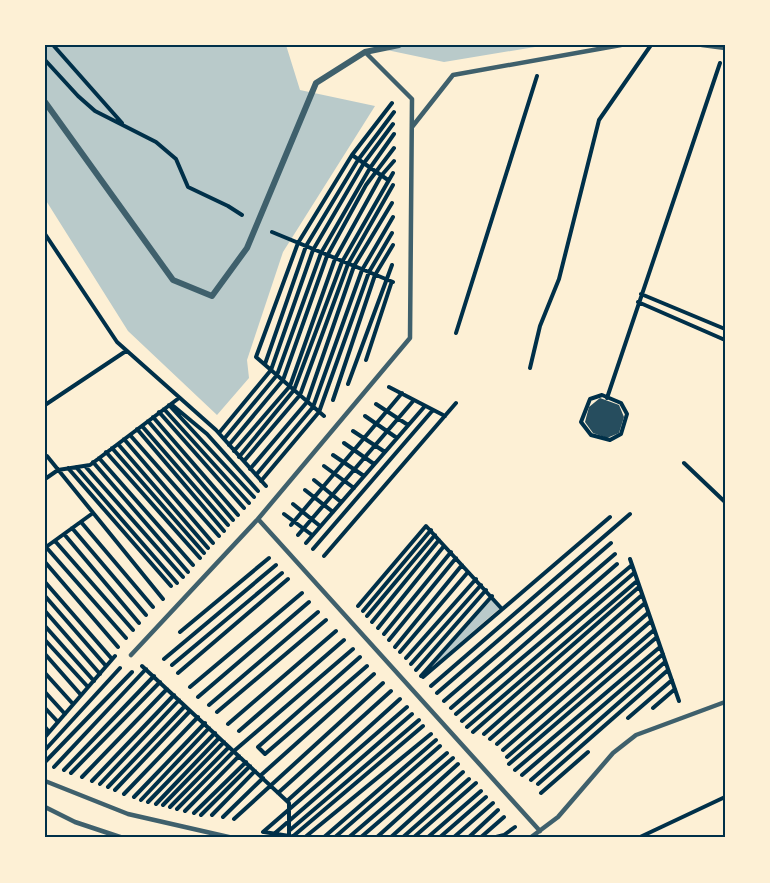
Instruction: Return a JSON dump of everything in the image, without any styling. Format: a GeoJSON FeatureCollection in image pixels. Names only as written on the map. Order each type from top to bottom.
{"type":"FeatureCollection","features":[{"type":"Feature","properties":{"kind":"street"},"geometry":{"type":"LineString","coordinates":[[45,102],[172,280],[212,296],[247,248],[316,83],[366,51],[399,45]]}},
{"type":"Feature","properties":{"kind":"lane"},"geometry":{"type":"LineString","coordinates":[[412,127],[453,75],[621,45]]}},
{"type":"Feature","properties":{"kind":"lane"},"geometry":{"type":"LineString","coordinates":[[702,45],[725,48]]}},
{"type":"Feature","properties":{"kind":"lane"},"geometry":{"type":"LineString","coordinates":[[131,655],[258,519],[410,338],[412,110],[410,97],[366,51]]}},
{"type":"Feature","properties":{"kind":"lane"},"geometry":{"type":"LineString","coordinates":[[258,519],[540,831]]}},
{"type":"Feature","properties":{"kind":"lane"},"geometry":{"type":"LineString","coordinates":[[530,838],[558,817],[613,753],[636,735],[725,702]]}},
{"type":"Feature","properties":{"kind":"lane"},"geometry":{"type":"LineString","coordinates":[[45,781],[128,814],[233,838]]}},
{"type":"Feature","properties":{"kind":"lane"},"geometry":{"type":"LineString","coordinates":[[45,807],[100,831],[123,838]]}},
{"type":"Feature","properties":{"kind":"lane"},"geometry":{"type":"LineString","coordinates":[[98,838],[100,831]]}},
{"type":"Feature","properties":{"kind":"path"},"geometry":{"type":"LineString","coordinates":[[53,45],[125,127]]}},
{"type":"Feature","properties":{"kind":"path"},"geometry":{"type":"LineString","coordinates":[[530,368],[540,326],[559,279],[599,120],[651,45]]}},
{"type":"Feature","properties":{"kind":"path"},"geometry":{"type":"LineString","coordinates":[[608,398],[638,302],[725,48]]}},
{"type":"Feature","properties":{"kind":"path"},"geometry":{"type":"LineString","coordinates":[[456,333],[543,59]]}},
{"type":"Feature","properties":{"kind":"path"},"geometry":{"type":"LineString","coordinates":[[45,60],[95,111],[156,142],[176,159],[188,187],[228,206],[257,225],[410,289]]}},
{"type":"Feature","properties":{"kind":"path"},"geometry":{"type":"LineString","coordinates":[[396,238],[375,275],[327,419],[256,357],[298,243],[352,155],[402,89]]}},
{"type":"Feature","properties":{"kind":"path"},"geometry":{"type":"LineString","coordinates":[[265,364],[306,246],[358,160],[410,97]]}},
{"type":"Feature","properties":{"kind":"path"},"geometry":{"type":"LineString","coordinates":[[219,434],[271,370],[313,250],[364,164],[410,97]]}},
{"type":"Feature","properties":{"kind":"path"},"geometry":{"type":"LineString","coordinates":[[224,439],[277,375],[321,253],[370,168],[412,110]]}},
{"type":"Feature","properties":{"kind":"path"},"geometry":{"type":"LineString","coordinates":[[229,445],[283,380],[327,255],[375,171],[412,127]]}},
{"type":"Feature","properties":{"kind":"path"},"geometry":{"type":"LineString","coordinates":[[234,451],[292,388],[335,258],[381,176],[411,140]]}},
{"type":"Feature","properties":{"kind":"path"},"geometry":{"type":"LineString","coordinates":[[352,155],[411,196]]}},
{"type":"Feature","properties":{"kind":"path"},"geometry":{"type":"LineString","coordinates":[[244,461],[300,395],[348,264],[394,184],[411,164]]}},
{"type":"Feature","properties":{"kind":"path"},"geometry":{"type":"LineString","coordinates":[[239,457],[292,388],[342,262],[396,167]]}},
{"type":"Feature","properties":{"kind":"path"},"geometry":{"type":"LineString","coordinates":[[250,469],[307,402],[354,267],[400,189]]}},
{"type":"Feature","properties":{"kind":"path"},"geometry":{"type":"LineString","coordinates":[[256,475],[313,407],[362,270],[398,208]]}},
{"type":"Feature","properties":{"kind":"path"},"geometry":{"type":"LineString","coordinates":[[261,481],[319,412],[369,272],[397,224]]}},
{"type":"Feature","properties":{"kind":"path"},"geometry":{"type":"LineString","coordinates":[[45,234],[117,342],[219,434],[268,489],[275,480]]}},
{"type":"Feature","properties":{"kind":"path"},"geometry":{"type":"LineString","coordinates":[[347,391],[350,375],[384,279],[394,260]]}},
{"type":"Feature","properties":{"kind":"path"},"geometry":{"type":"LineString","coordinates":[[364,366],[397,270]]}},
{"type":"Feature","properties":{"kind":"path"},"geometry":{"type":"LineString","coordinates":[[641,294],[725,328]]}},
{"type":"Feature","properties":{"kind":"path"},"geometry":{"type":"LineString","coordinates":[[638,302],[725,340]]}},
{"type":"Feature","properties":{"kind":"path"},"geometry":{"type":"LineString","coordinates":[[45,405],[126,351]]}},
{"type":"Feature","properties":{"kind":"path"},"geometry":{"type":"LineString","coordinates":[[375,380],[445,416]]}},
{"type":"Feature","properties":{"kind":"path"},"geometry":{"type":"LineString","coordinates":[[293,523],[402,393]]}},
{"type":"Feature","properties":{"kind":"path"},"geometry":{"type":"LineString","coordinates":[[602,395],[608,398],[621,403],[627,414],[621,434],[610,440],[591,435],[581,422],[590,399],[602,395]]}},
{"type":"Feature","properties":{"kind":"path"},"geometry":{"type":"LineString","coordinates":[[45,479],[58,470],[85,466],[93,462],[179,398]]}},
{"type":"Feature","properties":{"kind":"path"},"geometry":{"type":"LineString","coordinates":[[298,535],[414,400]]}},
{"type":"Feature","properties":{"kind":"path"},"geometry":{"type":"LineString","coordinates":[[324,556],[456,403]]}},
{"type":"Feature","properties":{"kind":"path"},"geometry":{"type":"LineString","coordinates":[[170,404],[207,434],[258,492]]}},
{"type":"Feature","properties":{"kind":"path"},"geometry":{"type":"LineString","coordinates":[[170,404],[254,497]]}},
{"type":"Feature","properties":{"kind":"path"},"geometry":{"type":"LineString","coordinates":[[376,404],[408,425]]}},
{"type":"Feature","properties":{"kind":"path"},"geometry":{"type":"LineString","coordinates":[[306,543],[425,406]]}},
{"type":"Feature","properties":{"kind":"path"},"geometry":{"type":"LineString","coordinates":[[164,409],[249,503]]}},
{"type":"Feature","properties":{"kind":"path"},"geometry":{"type":"LineString","coordinates":[[313,549],[433,410]]}},
{"type":"Feature","properties":{"kind":"path"},"geometry":{"type":"LineString","coordinates":[[159,412],[244,508]]}},
{"type":"Feature","properties":{"kind":"path"},"geometry":{"type":"LineString","coordinates":[[365,416],[397,438]]}},
{"type":"Feature","properties":{"kind":"path"},"geometry":{"type":"LineString","coordinates":[[153,417],[238,515]]}},
{"type":"Feature","properties":{"kind":"path"},"geometry":{"type":"LineString","coordinates":[[148,421],[233,521]]}},
{"type":"Feature","properties":{"kind":"path"},"geometry":{"type":"LineString","coordinates":[[142,426],[229,526]]}},
{"type":"Feature","properties":{"kind":"path"},"geometry":{"type":"LineString","coordinates":[[137,429],[224,531]]}},
{"type":"Feature","properties":{"kind":"path"},"geometry":{"type":"LineString","coordinates":[[353,431],[385,452]]}},
{"type":"Feature","properties":{"kind":"path"},"geometry":{"type":"LineString","coordinates":[[130,435],[219,537]]}},
{"type":"Feature","properties":{"kind":"path"},"geometry":{"type":"LineString","coordinates":[[124,439],[213,543]]}},
{"type":"Feature","properties":{"kind":"path"},"geometry":{"type":"LineString","coordinates":[[344,443],[374,464]]}},
{"type":"Feature","properties":{"kind":"path"},"geometry":{"type":"LineString","coordinates":[[118,444],[209,548]]}},
{"type":"Feature","properties":{"kind":"path"},"geometry":{"type":"LineString","coordinates":[[112,448],[204,553]]}},
{"type":"Feature","properties":{"kind":"path"},"geometry":{"type":"LineString","coordinates":[[106,452],[200,558]]}},
{"type":"Feature","properties":{"kind":"path"},"geometry":{"type":"LineString","coordinates":[[333,455],[363,477]]}},
{"type":"Feature","properties":{"kind":"path"},"geometry":{"type":"LineString","coordinates":[[46,456],[172,611]]}},
{"type":"Feature","properties":{"kind":"path"},"geometry":{"type":"LineString","coordinates":[[99,458],[194,565]]}},
{"type":"Feature","properties":{"kind":"path"},"geometry":{"type":"LineString","coordinates":[[93,462],[188,572]]}},
{"type":"Feature","properties":{"kind":"path"},"geometry":{"type":"LineString","coordinates":[[684,463],[725,501]]}},
{"type":"Feature","properties":{"kind":"path"},"geometry":{"type":"LineString","coordinates":[[85,466],[183,578]]}},
{"type":"Feature","properties":{"kind":"path"},"geometry":{"type":"LineString","coordinates":[[324,466],[354,488]]}},
{"type":"Feature","properties":{"kind":"path"},"geometry":{"type":"LineString","coordinates":[[76,467],[178,584]]}},
{"type":"Feature","properties":{"kind":"path"},"geometry":{"type":"LineString","coordinates":[[68,468],[173,589]]}},
{"type":"Feature","properties":{"kind":"path"},"geometry":{"type":"LineString","coordinates":[[313,479],[341,502]]}},
{"type":"Feature","properties":{"kind":"path"},"geometry":{"type":"LineString","coordinates":[[304,489],[333,512]]}},
{"type":"Feature","properties":{"kind":"path"},"geometry":{"type":"LineString","coordinates":[[293,503],[320,526]]}},
{"type":"Feature","properties":{"kind":"path"},"geometry":{"type":"LineString","coordinates":[[93,513],[46,548],[128,641]]}},
{"type":"Feature","properties":{"kind":"path"},"geometry":{"type":"LineString","coordinates":[[284,514],[293,523],[312,535]]}},
{"type":"Feature","properties":{"kind":"path"},"geometry":{"type":"LineString","coordinates":[[419,696],[630,514]]}},
{"type":"Feature","properties":{"kind":"path"},"geometry":{"type":"LineString","coordinates":[[411,687],[610,517]]}},
{"type":"Feature","properties":{"kind":"path"},"geometry":{"type":"LineString","coordinates":[[81,522],[155,610]]}},
{"type":"Feature","properties":{"kind":"path"},"geometry":{"type":"LineString","coordinates":[[348,618],[426,526],[502,609]]}},
{"type":"Feature","properties":{"kind":"path"},"geometry":{"type":"LineString","coordinates":[[72,528],[148,618]]}},
{"type":"Feature","properties":{"kind":"path"},"geometry":{"type":"LineString","coordinates":[[352,623],[431,530]]}},
{"type":"Feature","properties":{"kind":"path"},"geometry":{"type":"LineString","coordinates":[[270,531],[269,558],[361,658],[258,747],[265,754],[367,666]]}},
{"type":"Feature","properties":{"kind":"path"},"geometry":{"type":"LineString","coordinates":[[64,534],[141,626]]}},
{"type":"Feature","properties":{"kind":"path"},"geometry":{"type":"LineString","coordinates":[[357,628],[435,535]]}},
{"type":"Feature","properties":{"kind":"path"},"geometry":{"type":"LineString","coordinates":[[362,634],[439,540]]}},
{"type":"Feature","properties":{"kind":"path"},"geometry":{"type":"LineString","coordinates":[[55,541],[135,633]]}},
{"type":"Feature","properties":{"kind":"path"},"geometry":{"type":"LineString","coordinates":[[425,703],[611,543]]}},
{"type":"Feature","properties":{"kind":"path"},"geometry":{"type":"LineString","coordinates":[[368,640],[444,546]]}},
{"type":"Feature","properties":{"kind":"path"},"geometry":{"type":"LineString","coordinates":[[374,646],[451,552]]}},
{"type":"Feature","properties":{"kind":"path"},"geometry":{"type":"LineString","coordinates":[[432,711],[615,554]]}},
{"type":"Feature","properties":{"kind":"path"},"geometry":{"type":"LineString","coordinates":[[172,638],[269,558]]}},
{"type":"Feature","properties":{"kind":"path"},"geometry":{"type":"LineString","coordinates":[[378,652],[456,558]]}},
{"type":"Feature","properties":{"kind":"path"},"geometry":{"type":"LineString","coordinates":[[630,559],[684,716]]}},
{"type":"Feature","properties":{"kind":"path"},"geometry":{"type":"LineString","coordinates":[[45,562],[121,650]]}},
{"type":"Feature","properties":{"kind":"path"},"geometry":{"type":"LineString","coordinates":[[439,718],[618,564]]}},
{"type":"Feature","properties":{"kind":"path"},"geometry":{"type":"LineString","coordinates":[[385,659],[462,565]]}},
{"type":"Feature","properties":{"kind":"path"},"geometry":{"type":"LineString","coordinates":[[444,724],[632,565]]}},
{"type":"Feature","properties":{"kind":"path"},"geometry":{"type":"LineString","coordinates":[[164,659],[276,566]]}},
{"type":"Feature","properties":{"kind":"path"},"geometry":{"type":"LineString","coordinates":[[389,664],[468,572]]}},
{"type":"Feature","properties":{"kind":"path"},"geometry":{"type":"LineString","coordinates":[[172,664],[282,573]]}},
{"type":"Feature","properties":{"kind":"path"},"geometry":{"type":"LineString","coordinates":[[450,731],[634,573]]}},
{"type":"Feature","properties":{"kind":"path"},"geometry":{"type":"LineString","coordinates":[[178,673],[288,579]]}},
{"type":"Feature","properties":{"kind":"path"},"geometry":{"type":"LineString","coordinates":[[395,670],[476,579]]}},
{"type":"Feature","properties":{"kind":"path"},"geometry":{"type":"LineString","coordinates":[[45,582],[112,659]]}},
{"type":"Feature","properties":{"kind":"path"},"geometry":{"type":"LineString","coordinates":[[455,737],[637,582]]}},
{"type":"Feature","properties":{"kind":"path"},"geometry":{"type":"LineString","coordinates":[[400,676],[481,585]]}},
{"type":"Feature","properties":{"kind":"path"},"geometry":{"type":"LineString","coordinates":[[461,743],[639,587]]}},
{"type":"Feature","properties":{"kind":"path"},"geometry":{"type":"LineString","coordinates":[[406,682],[486,591]]}},
{"type":"Feature","properties":{"kind":"path"},"geometry":{"type":"LineString","coordinates":[[190,687],[302,593]]}},
{"type":"Feature","properties":{"kind":"path"},"geometry":{"type":"LineString","coordinates":[[484,734],[642,595]]}},
{"type":"Feature","properties":{"kind":"path"},"geometry":{"type":"LineString","coordinates":[[411,687],[492,596]]}},
{"type":"Feature","properties":{"kind":"path"},"geometry":{"type":"LineString","coordinates":[[45,597],[106,666]]}},
{"type":"Feature","properties":{"kind":"path"},"geometry":{"type":"LineString","coordinates":[[198,697],[309,602]]}},
{"type":"Feature","properties":{"kind":"path"},"geometry":{"type":"LineString","coordinates":[[490,739],[645,603]]}},
{"type":"Feature","properties":{"kind":"path"},"geometry":{"type":"LineString","coordinates":[[45,611],[100,674]]}},
{"type":"Feature","properties":{"kind":"path"},"geometry":{"type":"LineString","coordinates":[[209,705],[318,612]]}},
{"type":"Feature","properties":{"kind":"path"},"geometry":{"type":"LineString","coordinates":[[497,744],[648,613]]}},
{"type":"Feature","properties":{"kind":"path"},"geometry":{"type":"LineString","coordinates":[[217,712],[326,620]]}},
{"type":"Feature","properties":{"kind":"path"},"geometry":{"type":"LineString","coordinates":[[503,750],[651,621]]}},
{"type":"Feature","properties":{"kind":"path"},"geometry":{"type":"LineString","coordinates":[[45,626],[94,681]]}},
{"type":"Feature","properties":{"kind":"path"},"geometry":{"type":"LineString","coordinates":[[507,757],[654,630]]}},
{"type":"Feature","properties":{"kind":"path"},"geometry":{"type":"LineString","coordinates":[[228,724],[336,631]]}},
{"type":"Feature","properties":{"kind":"path"},"geometry":{"type":"LineString","coordinates":[[509,764],[657,637]]}},
{"type":"Feature","properties":{"kind":"path"},"geometry":{"type":"LineString","coordinates":[[45,640],[88,687]]}},
{"type":"Feature","properties":{"kind":"path"},"geometry":{"type":"LineString","coordinates":[[239,731],[344,640]]}},
{"type":"Feature","properties":{"kind":"path"},"geometry":{"type":"LineString","coordinates":[[515,770],[660,647]]}},
{"type":"Feature","properties":{"kind":"path"},"geometry":{"type":"LineString","coordinates":[[164,822],[234,751],[354,650]]}},
{"type":"Feature","properties":{"kind":"path"},"geometry":{"type":"LineString","coordinates":[[45,654],[81,695]]}},
{"type":"Feature","properties":{"kind":"path"},"geometry":{"type":"LineString","coordinates":[[522,775],[663,654]]}},
{"type":"Feature","properties":{"kind":"path"},"geometry":{"type":"LineString","coordinates":[[45,750],[131,655]]}},
{"type":"Feature","properties":{"kind":"path"},"geometry":{"type":"LineString","coordinates":[[531,780],[666,662]]}},
{"type":"Feature","properties":{"kind":"path"},"geometry":{"type":"LineString","coordinates":[[45,762],[140,663],[287,801],[290,836]]}},
{"type":"Feature","properties":{"kind":"path"},"geometry":{"type":"LineString","coordinates":[[53,768],[146,669]]}},
{"type":"Feature","properties":{"kind":"path"},"geometry":{"type":"LineString","coordinates":[[537,784],[668,670]]}},
{"type":"Feature","properties":{"kind":"path"},"geometry":{"type":"LineString","coordinates":[[45,673],[73,704]]}},
{"type":"Feature","properties":{"kind":"path"},"geometry":{"type":"LineString","coordinates":[[208,832],[262,777],[374,674]]}},
{"type":"Feature","properties":{"kind":"path"},"geometry":{"type":"LineString","coordinates":[[51,784],[154,676]]}},
{"type":"Feature","properties":{"kind":"path"},"geometry":{"type":"LineString","coordinates":[[57,786],[160,682]]}},
{"type":"Feature","properties":{"kind":"path"},"geometry":{"type":"LineString","coordinates":[[218,834],[384,682]]}},
{"type":"Feature","properties":{"kind":"path"},"geometry":{"type":"LineString","coordinates":[[69,791],[167,689]]}},
{"type":"Feature","properties":{"kind":"path"},"geometry":{"type":"LineString","coordinates":[[278,793],[391,690]]}},
{"type":"Feature","properties":{"kind":"path"},"geometry":{"type":"LineString","coordinates":[[45,692],[65,714]]}},
{"type":"Feature","properties":{"kind":"path"},"geometry":{"type":"LineString","coordinates":[[287,801],[406,693]]}},
{"type":"Feature","properties":{"kind":"path"},"geometry":{"type":"LineString","coordinates":[[79,795],[174,695]]}},
{"type":"Feature","properties":{"kind":"path"},"geometry":{"type":"LineString","coordinates":[[87,798],[179,700]]}},
{"type":"Feature","properties":{"kind":"path"},"geometry":{"type":"LineString","coordinates":[[95,801],[185,706]]}},
{"type":"Feature","properties":{"kind":"path"},"geometry":{"type":"LineString","coordinates":[[408,706],[263,832],[303,838],[432,733]]}},
{"type":"Feature","properties":{"kind":"path"},"geometry":{"type":"LineString","coordinates":[[45,708],[58,722]]}},
{"type":"Feature","properties":{"kind":"path"},"geometry":{"type":"LineString","coordinates":[[102,804],[190,710]]}},
{"type":"Feature","properties":{"kind":"path"},"geometry":{"type":"LineString","coordinates":[[274,834],[413,712]]}},
{"type":"Feature","properties":{"kind":"path"},"geometry":{"type":"LineString","coordinates":[[110,807],[198,717]]}},
{"type":"Feature","properties":{"kind":"path"},"geometry":{"type":"LineString","coordinates":[[290,836],[419,719]]}},
{"type":"Feature","properties":{"kind":"path"},"geometry":{"type":"LineString","coordinates":[[121,811],[204,723]]}},
{"type":"Feature","properties":{"kind":"path"},"geometry":{"type":"LineString","coordinates":[[290,836],[425,724]]}},
{"type":"Feature","properties":{"kind":"path"},"geometry":{"type":"LineString","coordinates":[[45,727],[50,732]]}},
{"type":"Feature","properties":{"kind":"path"},"geometry":{"type":"LineString","coordinates":[[128,814],[210,728]]}},
{"type":"Feature","properties":{"kind":"path"},"geometry":{"type":"LineString","coordinates":[[135,816],[215,733]]}},
{"type":"Feature","properties":{"kind":"path"},"geometry":{"type":"LineString","coordinates":[[143,817],[219,737]]}},
{"type":"Feature","properties":{"kind":"path"},"geometry":{"type":"LineString","coordinates":[[323,838],[438,738]]}},
{"type":"Feature","properties":{"kind":"path"},"geometry":{"type":"LineString","coordinates":[[150,819],[224,742]]}},
{"type":"Feature","properties":{"kind":"path"},"geometry":{"type":"LineString","coordinates":[[334,838],[444,743]]}},
{"type":"Feature","properties":{"kind":"path"},"geometry":{"type":"LineString","coordinates":[[157,821],[229,747]]}},
{"type":"Feature","properties":{"kind":"path"},"geometry":{"type":"LineString","coordinates":[[348,838],[450,750]]}},
{"type":"Feature","properties":{"kind":"path"},"geometry":{"type":"LineString","coordinates":[[172,824],[239,756]]}},
{"type":"Feature","properties":{"kind":"path"},"geometry":{"type":"LineString","coordinates":[[360,838],[456,756]]}},
{"type":"Feature","properties":{"kind":"path"},"geometry":{"type":"LineString","coordinates":[[181,826],[246,762]]}},
{"type":"Feature","properties":{"kind":"path"},"geometry":{"type":"LineString","coordinates":[[376,838],[460,762]]}},
{"type":"Feature","properties":{"kind":"path"},"geometry":{"type":"LineString","coordinates":[[188,828],[250,766]]}},
{"type":"Feature","properties":{"kind":"path"},"geometry":{"type":"LineString","coordinates":[[390,838],[467,768]]}},
{"type":"Feature","properties":{"kind":"path"},"geometry":{"type":"LineString","coordinates":[[197,830],[255,771]]}},
{"type":"Feature","properties":{"kind":"path"},"geometry":{"type":"LineString","coordinates":[[402,838],[472,776]]}},
{"type":"Feature","properties":{"kind":"path"},"geometry":{"type":"LineString","coordinates":[[413,838],[478,781]]}},
{"type":"Feature","properties":{"kind":"path"},"geometry":{"type":"LineString","coordinates":[[428,838],[484,788]]}},
{"type":"Feature","properties":{"kind":"path"},"geometry":{"type":"LineString","coordinates":[[439,838],[486,797]]}},
{"type":"Feature","properties":{"kind":"path"},"geometry":{"type":"LineString","coordinates":[[638,838],[725,797]]}},
{"type":"Feature","properties":{"kind":"path"},"geometry":{"type":"LineString","coordinates":[[453,838],[493,803]]}},
{"type":"Feature","properties":{"kind":"path"},"geometry":{"type":"LineString","coordinates":[[468,838],[500,809]]}},
{"type":"Feature","properties":{"kind":"path"},"geometry":{"type":"LineString","coordinates":[[480,838],[507,815]]}},
{"type":"Feature","properties":{"kind":"path"},"geometry":{"type":"LineString","coordinates":[[492,838],[504,835],[528,818]]}},
{"type":"Feature","properties":{"kind":"shaded area"},"geometry":{"type":"Polygon","coordinates":[[[45,45],[286,45],[300,90],[375,106],[283,252],[247,360],[249,378],[217,415],[128,331],[45,199],[45,45]]]}},
{"type":"Feature","properties":{"kind":"shaded area"},"geometry":{"type":"Polygon","coordinates":[[[363,45],[547,45],[444,62],[363,45]]]}},
{"type":"Feature","properties":{"kind":"shaded area"},"geometry":{"type":"Polygon","coordinates":[[[492,599],[500,608],[426,672],[492,599]]]}},
{"type":"Feature","properties":{"kind":"building"},"geometry":{"type":"Polygon","coordinates":[[[600,398],[619,405],[624,417],[619,433],[607,438],[593,433],[585,422],[589,407],[600,398]]]}}]}
